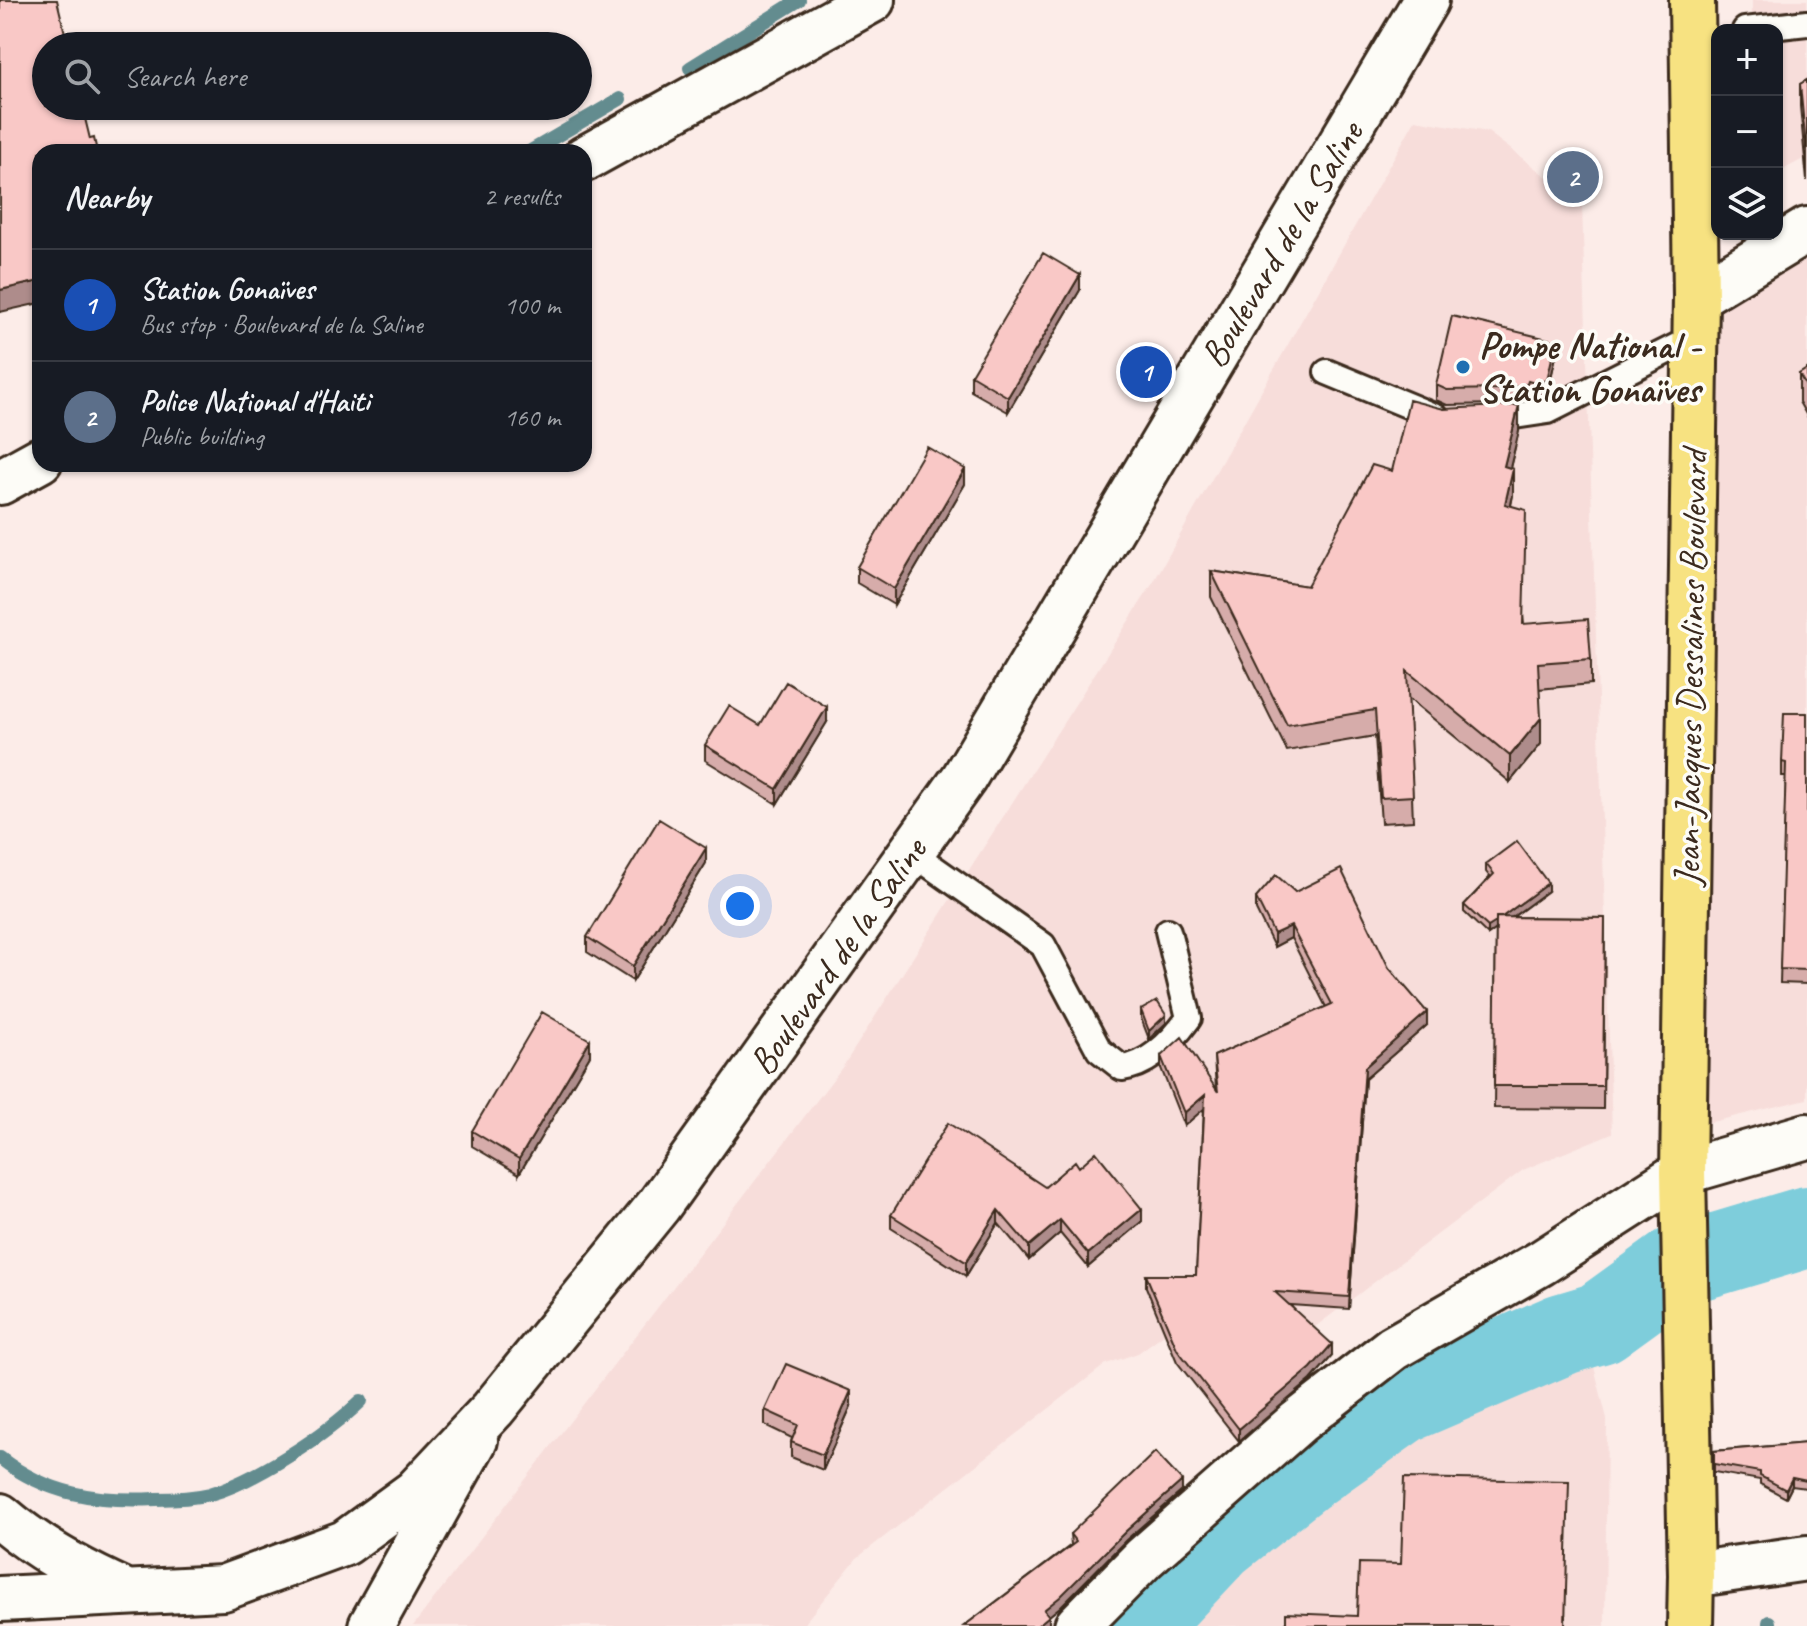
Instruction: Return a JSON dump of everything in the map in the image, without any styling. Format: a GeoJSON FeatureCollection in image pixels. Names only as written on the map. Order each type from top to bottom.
{"type":"FeatureCollection","features":[{"type":"Feature","properties":{"kind":"main road"},"geometry":{"type":"LineString","coordinates":[[592,155],[872,0]]}},
{"type":"Feature","properties":{"kind":"main road","name":"Boulevard de la Saline"},"geometry":{"type":"LineString","coordinates":[[0,1599],[223,1588],[345,1543],[415,1492],[493,1409],[659,1205],[964,778],[1426,0]]}},
{"type":"Feature","properties":{"kind":"main road","name":"Jean-Jacques Dessalines Boulevard"},"geometry":{"type":"LineString","coordinates":[[1691,1575],[1683,1172],[1701,23]]}},
{"type":"Feature","properties":{"kind":"main road"},"geometry":{"type":"LineString","coordinates":[[1696,317],[1807,230]]}},
{"type":"Feature","properties":{"kind":"main road"},"geometry":{"type":"LineString","coordinates":[[0,482],[32,464]]}},
{"type":"Feature","properties":{"kind":"main road"},"geometry":{"type":"LineString","coordinates":[[1077,1626],[1144,1558],[1298,1422],[1393,1348],[1541,1263],[1683,1172],[1807,1136]]}},
{"type":"Feature","properties":{"kind":"main road"},"geometry":{"type":"LineString","coordinates":[[371,1626],[493,1409]]}},
{"type":"Feature","properties":{"kind":"main road"},"geometry":{"type":"LineString","coordinates":[[0,1516],[71,1564],[126,1592]]}},
{"type":"Feature","properties":{"kind":"main road"},"geometry":{"type":"LineString","coordinates":[[1690,1626],[1691,1575],[1807,1558]]}},
{"type":"Feature","properties":{"kind":"main road"},"geometry":{"type":"LineString","coordinates":[[58,1626],[126,1592]]}},
{"type":"Feature","properties":{"kind":"lane"},"geometry":{"type":"LineString","coordinates":[[1783,26],[1807,23]]}},
{"type":"Feature","properties":{"kind":"lane"},"geometry":{"type":"LineString","coordinates":[[1327,372],[1444,420],[1502,419],[1548,411],[1696,317]]}},
{"type":"Feature","properties":{"kind":"lane"},"geometry":{"type":"LineString","coordinates":[[911,852],[1043,945],[1099,1050],[1122,1068],[1137,1066],[1176,1036],[1189,1018],[1168,931]]}},
{"type":"Feature","properties":{"kind":"shaded area"},"geometry":{"type":"Polygon","coordinates":[[[1752,0],[1807,0],[1807,157],[1783,170],[1783,24],[1752,24],[1752,0]]]}},
{"type":"Feature","properties":{"kind":"shaded area"},"geometry":{"type":"Polygon","coordinates":[[[1415,120],[1488,132],[1582,204],[1612,1133],[1523,1170],[1258,1370],[1193,1313],[1138,1353],[1106,1364],[857,1558],[802,1626],[413,1626],[844,1065],[1153,583],[1415,120]]]}},
{"type":"Feature","properties":{"kind":"shaded area"},"geometry":{"type":"Polygon","coordinates":[[[1807,225],[1807,1099],[1708,1123],[1721,277],[1807,225]]]}},
{"type":"Feature","properties":{"kind":"shaded area"},"geometry":{"type":"Polygon","coordinates":[[[1589,1347],[1607,1419],[1605,1626],[1137,1626],[1218,1540],[1314,1464],[1419,1403],[1589,1347]]]}},
{"type":"Feature","properties":{"kind":"building"},"geometry":{"type":"Polygon","coordinates":[[[0,0],[57,0],[65,32],[32,32],[32,120],[85,120],[90,139],[94,138],[95,144],[32,144],[32,283],[0,290],[0,0]]]}},
{"type":"Feature","properties":{"kind":"building"},"geometry":{"type":"Polygon","coordinates":[[[1807,80],[1807,159],[1800,84],[1807,80]]]}},
{"type":"Feature","properties":{"kind":"building"},"geometry":{"type":"Polygon","coordinates":[[[1043,253],[1080,275],[1008,397],[971,375],[1043,253]]]}},
{"type":"Feature","properties":{"kind":"building"},"geometry":{"type":"Polygon","coordinates":[[[1452,316],[1556,341],[1547,380],[1528,381],[1527,384],[1501,389],[1447,390],[1436,385],[1452,316]]]}},
{"type":"Feature","properties":{"kind":"building"},"geometry":{"type":"Polygon","coordinates":[[[1807,369],[1807,388],[1799,374],[1807,369]]]}},
{"type":"Feature","properties":{"kind":"building"},"geometry":{"type":"Polygon","coordinates":[[[1409,400],[1444,409],[1519,405],[1504,466],[1513,469],[1505,504],[1526,510],[1523,624],[1588,619],[1591,659],[1538,663],[1541,718],[1510,756],[1407,671],[1413,796],[1381,798],[1375,710],[1287,725],[1211,571],[1307,586],[1372,465],[1392,471],[1409,400]]]}},
{"type":"Feature","properties":{"kind":"building"},"geometry":{"type":"Polygon","coordinates":[[[927,447],[965,469],[894,589],[857,567],[927,447]]]}},
{"type":"Feature","properties":{"kind":"building"},"geometry":{"type":"Polygon","coordinates":[[[786,682],[827,707],[777,789],[705,745],[729,706],[760,725],[786,682]]]}},
{"type":"Feature","properties":{"kind":"building"},"geometry":{"type":"Polygon","coordinates":[[[1784,713],[1807,713],[1807,970],[1780,969],[1786,763],[1782,762],[1784,713]]]}},
{"type":"Feature","properties":{"kind":"building"},"geometry":{"type":"Polygon","coordinates":[[[659,819],[706,848],[633,966],[587,937],[659,819]]]}},
{"type":"Feature","properties":{"kind":"building"},"geometry":{"type":"Polygon","coordinates":[[[1517,841],[1548,883],[1502,917],[1496,917],[1496,922],[1488,927],[1464,905],[1494,874],[1486,864],[1517,841]]]}},
{"type":"Feature","properties":{"kind":"building"},"geometry":{"type":"Polygon","coordinates":[[[1341,869],[1389,968],[1427,1012],[1365,1067],[1349,1297],[1275,1292],[1332,1344],[1311,1368],[1239,1429],[1177,1349],[1146,1275],[1196,1275],[1205,1095],[1184,1113],[1161,1056],[1182,1037],[1218,1092],[1214,1056],[1332,1004],[1291,926],[1274,934],[1256,898],[1276,875],[1295,892],[1341,869]]]}},
{"type":"Feature","properties":{"kind":"building"},"geometry":{"type":"Polygon","coordinates":[[[1496,917],[1605,918],[1603,1086],[1494,1086],[1496,917]]]}},
{"type":"Feature","properties":{"kind":"building"},"geometry":{"type":"Polygon","coordinates":[[[1157,1001],[1166,1015],[1149,1031],[1141,1010],[1157,1001]]]}},
{"type":"Feature","properties":{"kind":"building"},"geometry":{"type":"Polygon","coordinates":[[[542,1012],[590,1040],[519,1159],[472,1131],[542,1012]]]}},
{"type":"Feature","properties":{"kind":"building"},"geometry":{"type":"Polygon","coordinates":[[[948,1123],[1045,1187],[1075,1161],[1079,1167],[1096,1152],[1142,1209],[1088,1254],[1060,1220],[1029,1246],[998,1210],[966,1262],[891,1215],[948,1123]]]}},
{"type":"Feature","properties":{"kind":"building"},"geometry":{"type":"Polygon","coordinates":[[[786,1364],[851,1391],[823,1455],[791,1442],[798,1425],[765,1410],[786,1364]]]}},
{"type":"Feature","properties":{"kind":"building"},"geometry":{"type":"Polygon","coordinates":[[[1807,1443],[1807,1481],[1792,1478],[1786,1490],[1760,1476],[1760,1472],[1714,1464],[1714,1451],[1807,1443]]]}},
{"type":"Feature","properties":{"kind":"building"},"geometry":{"type":"Polygon","coordinates":[[[1155,1452],[1182,1481],[1044,1610],[1049,1616],[1037,1626],[964,1626],[1076,1542],[1070,1534],[1155,1452]]]}},
{"type":"Feature","properties":{"kind":"building"},"geometry":{"type":"Polygon","coordinates":[[[1404,1478],[1569,1481],[1565,1626],[1286,1626],[1286,1613],[1357,1616],[1359,1563],[1401,1564],[1404,1478]]]}},
{"type":"Feature","properties":{"kind":"waterway"},"geometry":{"type":"LineString","coordinates":[[690,68],[799,0]]}},
{"type":"Feature","properties":{"kind":"waterway"},"geometry":{"type":"LineString","coordinates":[[592,115],[620,99]]}},
{"type":"Feature","properties":{"kind":"waterway"},"geometry":{"type":"LineString","coordinates":[[543,144],[584,120]]}},
{"type":"Feature","properties":{"kind":"waterway"},"geometry":{"type":"LineString","coordinates":[[1137,1626],[1218,1540],[1300,1475],[1402,1403],[1563,1334],[1600,1323],[1680,1265],[1807,1227]]}},
{"type":"Feature","properties":{"kind":"waterway"},"geometry":{"type":"LineString","coordinates":[[0,1458],[36,1480],[74,1494],[134,1500],[210,1494],[269,1468],[310,1442],[361,1401]]}},
{"type":"Feature","properties":{"kind":"place","name":"Police National d'Haiti"},"geometry":{"type":"Point","coordinates":[1573,177]}},
{"type":"Feature","properties":{"kind":"place","name":"Pompe National - Station Gonaïves"},"geometry":{"type":"Point","coordinates":[1463,367]}},
{"type":"Feature","properties":{"kind":"place","name":"Station Gonaïves"},"geometry":{"type":"Point","coordinates":[1146,372]}}]}
